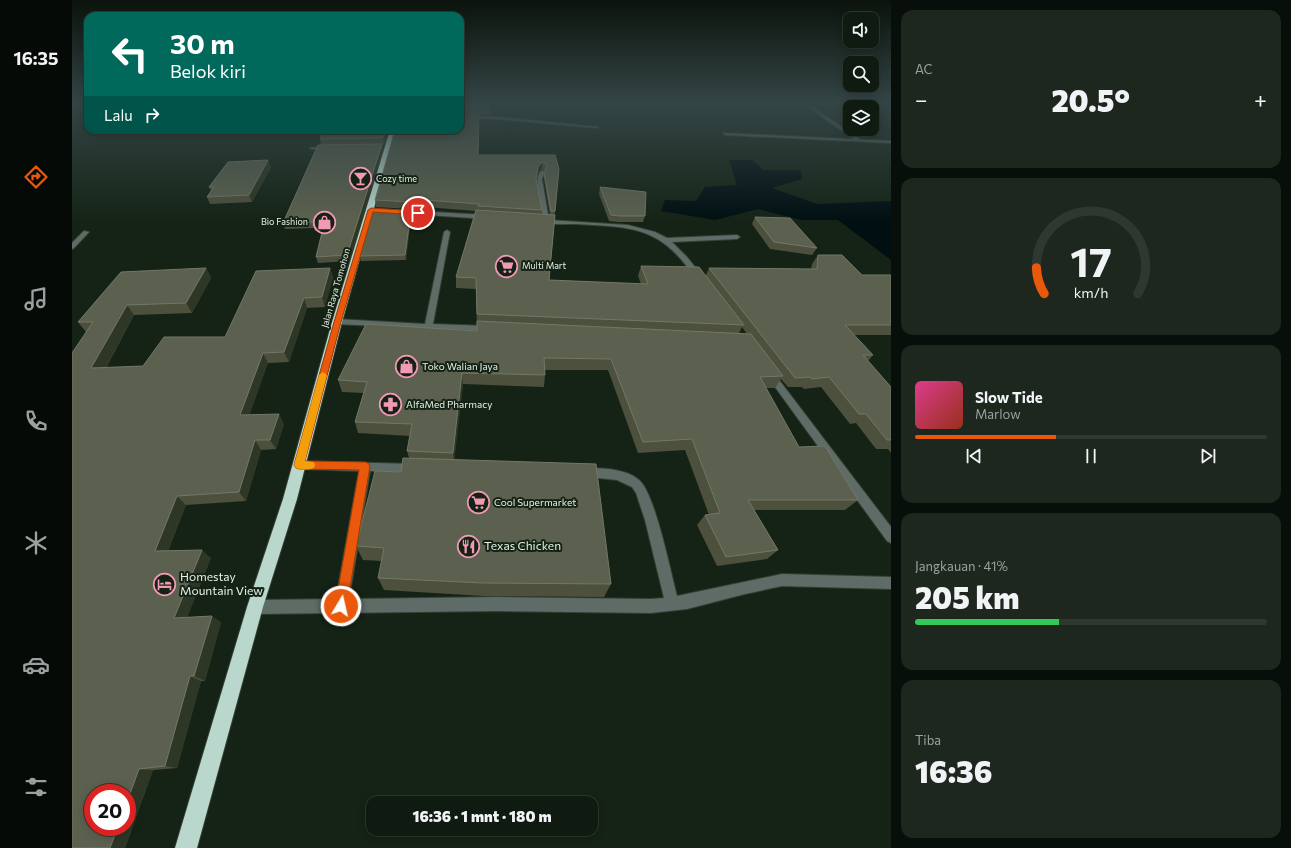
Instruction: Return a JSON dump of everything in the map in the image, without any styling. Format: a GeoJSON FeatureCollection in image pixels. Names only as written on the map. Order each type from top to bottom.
{"type":"FeatureCollection","features":[{"type":"Feature","properties":{"kind":"highway","name":"Jalan Raya Tomohon"},"geometry":{"type":"LineString","coordinates":[[186,848],[255,607],[290,500],[337,322],[379,210],[385,147],[387,143]]}},
{"type":"Feature","properties":{"kind":"street"},"geometry":{"type":"LineString","coordinates":[[312,148],[335,147]]}},
{"type":"Feature","properties":{"kind":"street"},"geometry":{"type":"LineString","coordinates":[[542,172],[539,179],[546,221]]}},
{"type":"Feature","properties":{"kind":"street"},"geometry":{"type":"LineString","coordinates":[[379,210],[498,218]]}},
{"type":"Feature","properties":{"kind":"street"},"geometry":{"type":"LineString","coordinates":[[530,220],[631,228],[654,233],[670,244],[688,261],[705,285]]}},
{"type":"Feature","properties":{"kind":"street"},"geometry":{"type":"LineString","coordinates":[[72,247],[86,232]]}},
{"type":"Feature","properties":{"kind":"street"},"geometry":{"type":"LineString","coordinates":[[429,326],[447,232]]}},
{"type":"Feature","properties":{"kind":"street"},"geometry":{"type":"LineString","coordinates":[[664,240],[737,237]]}},
{"type":"Feature","properties":{"kind":"street"},"geometry":{"type":"LineString","coordinates":[[337,322],[500,329]]}},
{"type":"Feature","properties":{"kind":"street"},"geometry":{"type":"LineString","coordinates":[[764,366],[891,537]]}},
{"type":"Feature","properties":{"kind":"street"},"geometry":{"type":"LineString","coordinates":[[299,465],[428,468]]}},
{"type":"Feature","properties":{"kind":"street"},"geometry":{"type":"LineString","coordinates":[[341,606],[365,466]]}},
{"type":"Feature","properties":{"kind":"street"},"geometry":{"type":"LineString","coordinates":[[571,472],[611,474],[638,484],[658,542],[672,604]]}},
{"type":"Feature","properties":{"kind":"street"},"geometry":{"type":"LineString","coordinates":[[255,607],[498,604],[651,606],[688,602],[745,587],[782,580],[891,583]]}},
{"type":"Feature","properties":{"kind":"shaded area"},"geometry":{"type":"Polygon","coordinates":[[[729,160],[752,160],[764,170],[801,170],[802,179],[772,188],[817,204],[891,201],[891,260],[838,220],[801,220],[758,209],[715,220],[661,211],[665,200],[696,201],[705,187],[737,185],[729,160]]]}},
{"type":"Feature","properties":{"kind":"building"},"geometry":{"type":"Polygon","coordinates":[[[391,143],[478,143],[478,155],[555,155],[559,169],[555,211],[551,211],[544,173],[547,165],[542,162],[538,167],[536,179],[542,210],[478,206],[479,204],[412,199],[411,202],[375,200],[391,143]]]}},
{"type":"Feature","properties":{"kind":"building"},"geometry":{"type":"Polygon","coordinates":[[[382,144],[347,255],[316,257],[324,224],[313,225],[314,222],[283,223],[318,145],[382,144]]]}},
{"type":"Feature","properties":{"kind":"building"},"geometry":{"type":"Polygon","coordinates":[[[268,160],[249,195],[207,197],[214,187],[209,187],[228,162],[268,160]]]}},
{"type":"Feature","properties":{"kind":"building"},"geometry":{"type":"Polygon","coordinates":[[[600,187],[646,192],[645,216],[611,215],[600,187]]]}},
{"type":"Feature","properties":{"kind":"building"},"geometry":{"type":"Polygon","coordinates":[[[373,209],[411,212],[405,255],[360,256],[373,209]]]}},
{"type":"Feature","properties":{"kind":"building"},"geometry":{"type":"Polygon","coordinates":[[[476,210],[555,215],[549,280],[648,284],[641,266],[699,267],[744,325],[477,314],[476,278],[456,277],[476,210]]]}},
{"type":"Feature","properties":{"kind":"building"},"geometry":{"type":"Polygon","coordinates":[[[755,217],[790,218],[817,248],[774,242],[755,217]]]}},
{"type":"Feature","properties":{"kind":"building"},"geometry":{"type":"Polygon","coordinates":[[[818,255],[842,255],[862,275],[891,275],[891,325],[845,325],[873,355],[863,355],[891,387],[891,440],[887,440],[866,414],[859,414],[829,377],[812,379],[810,377],[795,378],[709,268],[817,269],[818,255]]]}},
{"type":"Feature","properties":{"kind":"building"},"geometry":{"type":"Polygon","coordinates":[[[206,268],[186,303],[127,305],[91,368],[143,366],[164,337],[225,337],[256,271],[330,268],[322,297],[304,298],[284,352],[263,353],[240,415],[279,414],[270,440],[255,440],[239,492],[177,496],[155,551],[202,550],[174,618],[212,616],[194,676],[190,676],[165,766],[139,769],[134,784],[84,784],[84,836],[115,836],[110,848],[72,848],[72,353],[93,322],[78,322],[121,272],[206,268]]]}},
{"type":"Feature","properties":{"kind":"building"},"geometry":{"type":"Polygon","coordinates":[[[477,321],[751,334],[783,376],[760,377],[799,447],[825,446],[858,500],[748,500],[778,550],[726,557],[705,515],[720,513],[692,439],[643,442],[611,359],[544,358],[545,375],[462,373],[453,453],[407,451],[412,424],[355,422],[367,382],[338,380],[366,324],[477,331],[477,321]]]}},
{"type":"Feature","properties":{"kind":"building"},"geometry":{"type":"Polygon","coordinates":[[[403,458],[596,464],[611,584],[483,583],[378,578],[384,548],[356,546],[375,471],[401,472],[403,458]]]}},
{"type":"Feature","properties":{"kind":"slow traffic"},"geometry":{"type":"LineString","coordinates":[[310,465],[299,465],[323,375]]}},
{"type":"Feature","properties":{"kind":"place","name":"Cozy time"},"geometry":{"type":"Point","coordinates":[360,179]}},
{"type":"Feature","properties":{"kind":"place","name":"Bio Fashion"},"geometry":{"type":"Point","coordinates":[324,222]}},
{"type":"Feature","properties":{"kind":"place","name":"Multi Mart"},"geometry":{"type":"Point","coordinates":[506,266]}},
{"type":"Feature","properties":{"kind":"place","name":"Toko Walian Jaya"},"geometry":{"type":"Point","coordinates":[406,366]}},
{"type":"Feature","properties":{"kind":"place","name":"AlfaMed Pharmacy"},"geometry":{"type":"Point","coordinates":[390,404]}},
{"type":"Feature","properties":{"kind":"place","name":"Cool Supermarket"},"geometry":{"type":"Point","coordinates":[479,502]}},
{"type":"Feature","properties":{"kind":"place","name":"Texas Chicken"},"geometry":{"type":"Point","coordinates":[469,546]}},
{"type":"Feature","properties":{"kind":"place","name":"Homestay Mountain View"},"geometry":{"type":"Point","coordinates":[165,584]}},
{"type":"Feature","properties":{"kind":"route"},"geometry":{"type":"LineString","coordinates":[[341,606],[365,466],[299,465],[337,322],[371,210],[418,213]]}}]}
